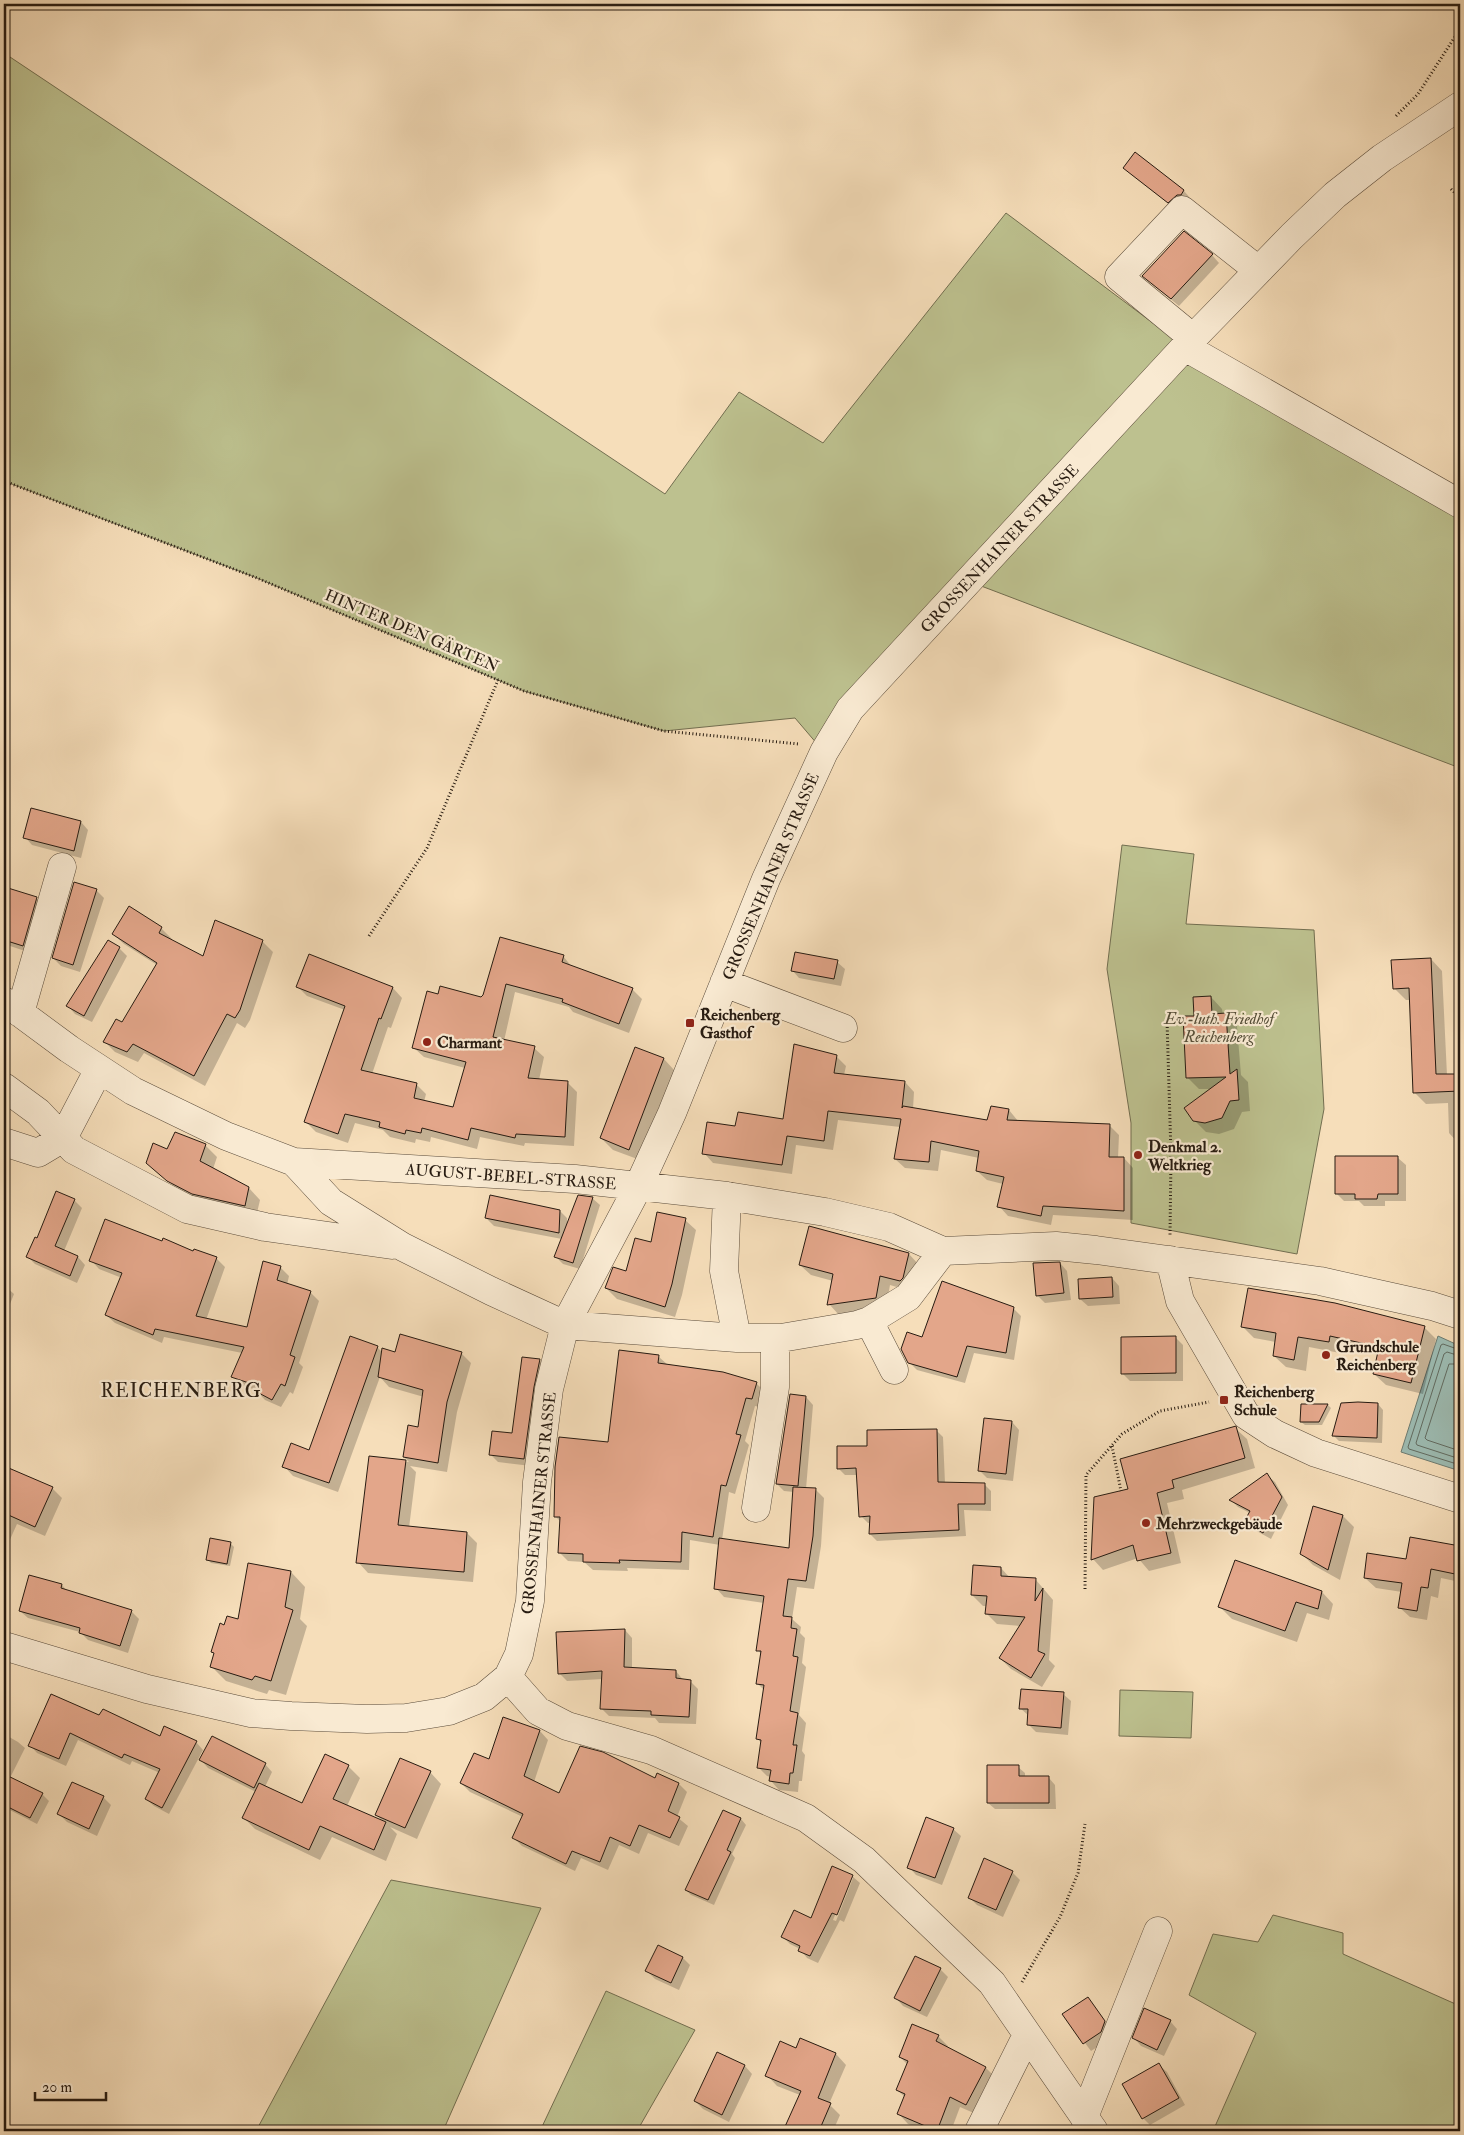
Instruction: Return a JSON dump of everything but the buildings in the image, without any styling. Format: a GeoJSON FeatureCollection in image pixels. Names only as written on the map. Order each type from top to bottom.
{"type":"FeatureCollection","features":[{"type":"Feature","properties":{"kind":"street","name":"GROSSENHAINER STRASSE"},"geometry":{"type":"LineString","coordinates":[[4,1646],[147,1689],[251,1713],[291,1716],[367,1719],[406,1718],[448,1710],[484,1697],[508,1677],[519,1654],[530,1601],[537,1482],[549,1389],[565,1325],[639,1185],[672,1113],[766,879],[824,752],[850,709],[1258,270],[1335,195],[1382,158],[1460,106]]}},
{"type":"Feature","properties":{"kind":"street"},"geometry":{"type":"LineString","coordinates":[[1258,270],[1182,210],[1119,276],[1189,343],[1460,504]]}},
{"type":"Feature","properties":{"kind":"street"},"geometry":{"type":"LineString","coordinates":[[12,1007],[62,867]]}},
{"type":"Feature","properties":{"kind":"street"},"geometry":{"type":"LineString","coordinates":[[724,983],[843,1028]]}},
{"type":"Feature","properties":{"kind":"street","name":"AUGUST-BEBEL-STRASSE"},"geometry":{"type":"LineString","coordinates":[[12,1007],[133,1091],[226,1136],[294,1162],[575,1179],[727,1196],[826,1212],[889,1228],[943,1251],[1056,1246],[1170,1260],[1320,1281],[1432,1306],[1460,1315]]}},
{"type":"Feature","properties":{"kind":"street"},"geometry":{"type":"LineString","coordinates":[[4,1142],[38,1153],[63,1138],[99,1069]]}},
{"type":"Feature","properties":{"kind":"street","name":"AUGUST-BEBEL-STRASSE"},"geometry":{"type":"LineString","coordinates":[[4,1086],[38,1112],[74,1150],[187,1209],[265,1227],[403,1247]]}},
{"type":"Feature","properties":{"kind":"street","name":"AUGUST-BEBEL-STRASSE"},"geometry":{"type":"LineString","coordinates":[[294,1162],[331,1202],[403,1247],[490,1292],[565,1325],[737,1338],[776,1338],[857,1325],[869,1321],[908,1297],[943,1251]]}},
{"type":"Feature","properties":{"kind":"street"},"geometry":{"type":"LineString","coordinates":[[727,1196],[724,1271],[737,1338]]}},
{"type":"Feature","properties":{"kind":"street"},"geometry":{"type":"LineString","coordinates":[[1170,1260],[1180,1301],[1246,1415],[1275,1434],[1316,1453],[1460,1499]]}},
{"type":"Feature","properties":{"kind":"street"},"geometry":{"type":"LineString","coordinates":[[869,1321],[894,1370]]}},
{"type":"Feature","properties":{"kind":"street"},"geometry":{"type":"LineString","coordinates":[[756,1508],[775,1387],[776,1338]]}},
{"type":"Feature","properties":{"kind":"street"},"geometry":{"type":"LineString","coordinates":[[508,1677],[538,1711],[567,1726],[651,1750],[806,1818],[864,1860],[992,1983],[1089,2124]]}},
{"type":"Feature","properties":{"kind":"street"},"geometry":{"type":"LineString","coordinates":[[1089,2124],[1158,1931]]}},
{"type":"Feature","properties":{"kind":"street"},"geometry":{"type":"LineString","coordinates":[[979,2131],[1027,2035]]}},
{"type":"Feature","properties":{"kind":"path"},"geometry":{"type":"LineString","coordinates":[[1451,189],[1460,198]]}},
{"type":"Feature","properties":{"kind":"path","name":"HINTER DEN GÄRTEN"},"geometry":{"type":"LineString","coordinates":[[4,481],[257,578],[524,691],[664,730],[794,742],[824,752]]}},
{"type":"Feature","properties":{"kind":"path"},"geometry":{"type":"LineString","coordinates":[[369,936],[427,848],[498,680]]}},
{"type":"Feature","properties":{"kind":"path"},"geometry":{"type":"LineString","coordinates":[[1167,1020],[1171,1156],[1170,1260]]}},
{"type":"Feature","properties":{"kind":"path"},"geometry":{"type":"LineString","coordinates":[[1085,1589],[1086,1475],[1122,1434],[1160,1411],[1214,1402],[1234,1394]]}},
{"type":"Feature","properties":{"kind":"path"},"geometry":{"type":"LineString","coordinates":[[1112,1446],[1121,1491]]}},
{"type":"Feature","properties":{"kind":"path"},"geometry":{"type":"LineString","coordinates":[[1007,2006],[1060,1918],[1078,1872],[1085,1824]]}},
{"type":"Feature","properties":{"kind":"green space"},"geometry":{"type":"Polygon","coordinates":[[[4,53],[665,494],[739,392],[823,443],[1006,213],[1185,347],[1460,506],[1460,768],[968,581],[824,752],[795,718],[664,731],[524,691],[257,578],[4,481],[4,53]]]}},
{"type":"Feature","properties":{"kind":"green space","name":"Ev.-luth. Friedhof Reichenberg"},"geometry":{"type":"Polygon","coordinates":[[[1122,845],[1194,854],[1186,924],[1314,930],[1324,1109],[1297,1254],[1131,1223],[1131,1123],[1107,969],[1122,845]]]}},
{"type":"Feature","properties":{"kind":"green space"},"geometry":{"type":"Polygon","coordinates":[[[1120,1690],[1193,1692],[1191,1738],[1119,1736],[1120,1690]]]}},
{"type":"Feature","properties":{"kind":"green space"},"geometry":{"type":"Polygon","coordinates":[[[391,1880],[541,1908],[443,2131],[256,2131],[391,1880]]]}},
{"type":"Feature","properties":{"kind":"green space"},"geometry":{"type":"Polygon","coordinates":[[[1273,1915],[1343,1933],[1343,1954],[1460,2006],[1460,2131],[1213,2131],[1256,2033],[1189,1995],[1213,1934],[1258,1942],[1273,1915]]]}},
{"type":"Feature","properties":{"kind":"green space"},"geometry":{"type":"Polygon","coordinates":[[[606,1991],[695,2030],[637,2131],[540,2131],[606,1991]]]}},
{"type":"Feature","properties":{"kind":"water"},"geometry":{"type":"Polygon","coordinates":[[[1438,1336],[1460,1346],[1460,1471],[1401,1452],[1438,1336]]]}},
{"type":"Feature","properties":{"kind":"place","name":"Reichenberg Gasthof"},"geometry":{"type":"Point","coordinates":[690,1023]}},
{"type":"Feature","properties":{"kind":"place","name":"Charmant"},"geometry":{"type":"Point","coordinates":[427,1042]}},
{"type":"Feature","properties":{"kind":"place","name":"Denkmal 2. Weltkrieg"},"geometry":{"type":"Point","coordinates":[1138,1155]}},
{"type":"Feature","properties":{"kind":"place","name":"Grundschule Reichenberg"},"geometry":{"type":"Point","coordinates":[1326,1355]}},
{"type":"Feature","properties":{"kind":"place","name":"Reichenberg Schule"},"geometry":{"type":"Point","coordinates":[1224,1400]}},
{"type":"Feature","properties":{"kind":"place","name":"Mehrzweckgebäude"},"geometry":{"type":"Point","coordinates":[1146,1523]}},
{"type":"Feature","properties":{"kind":"district","name":"REICHENBERG"},"geometry":{"type":"Point","coordinates":[181,1390]}}]}
